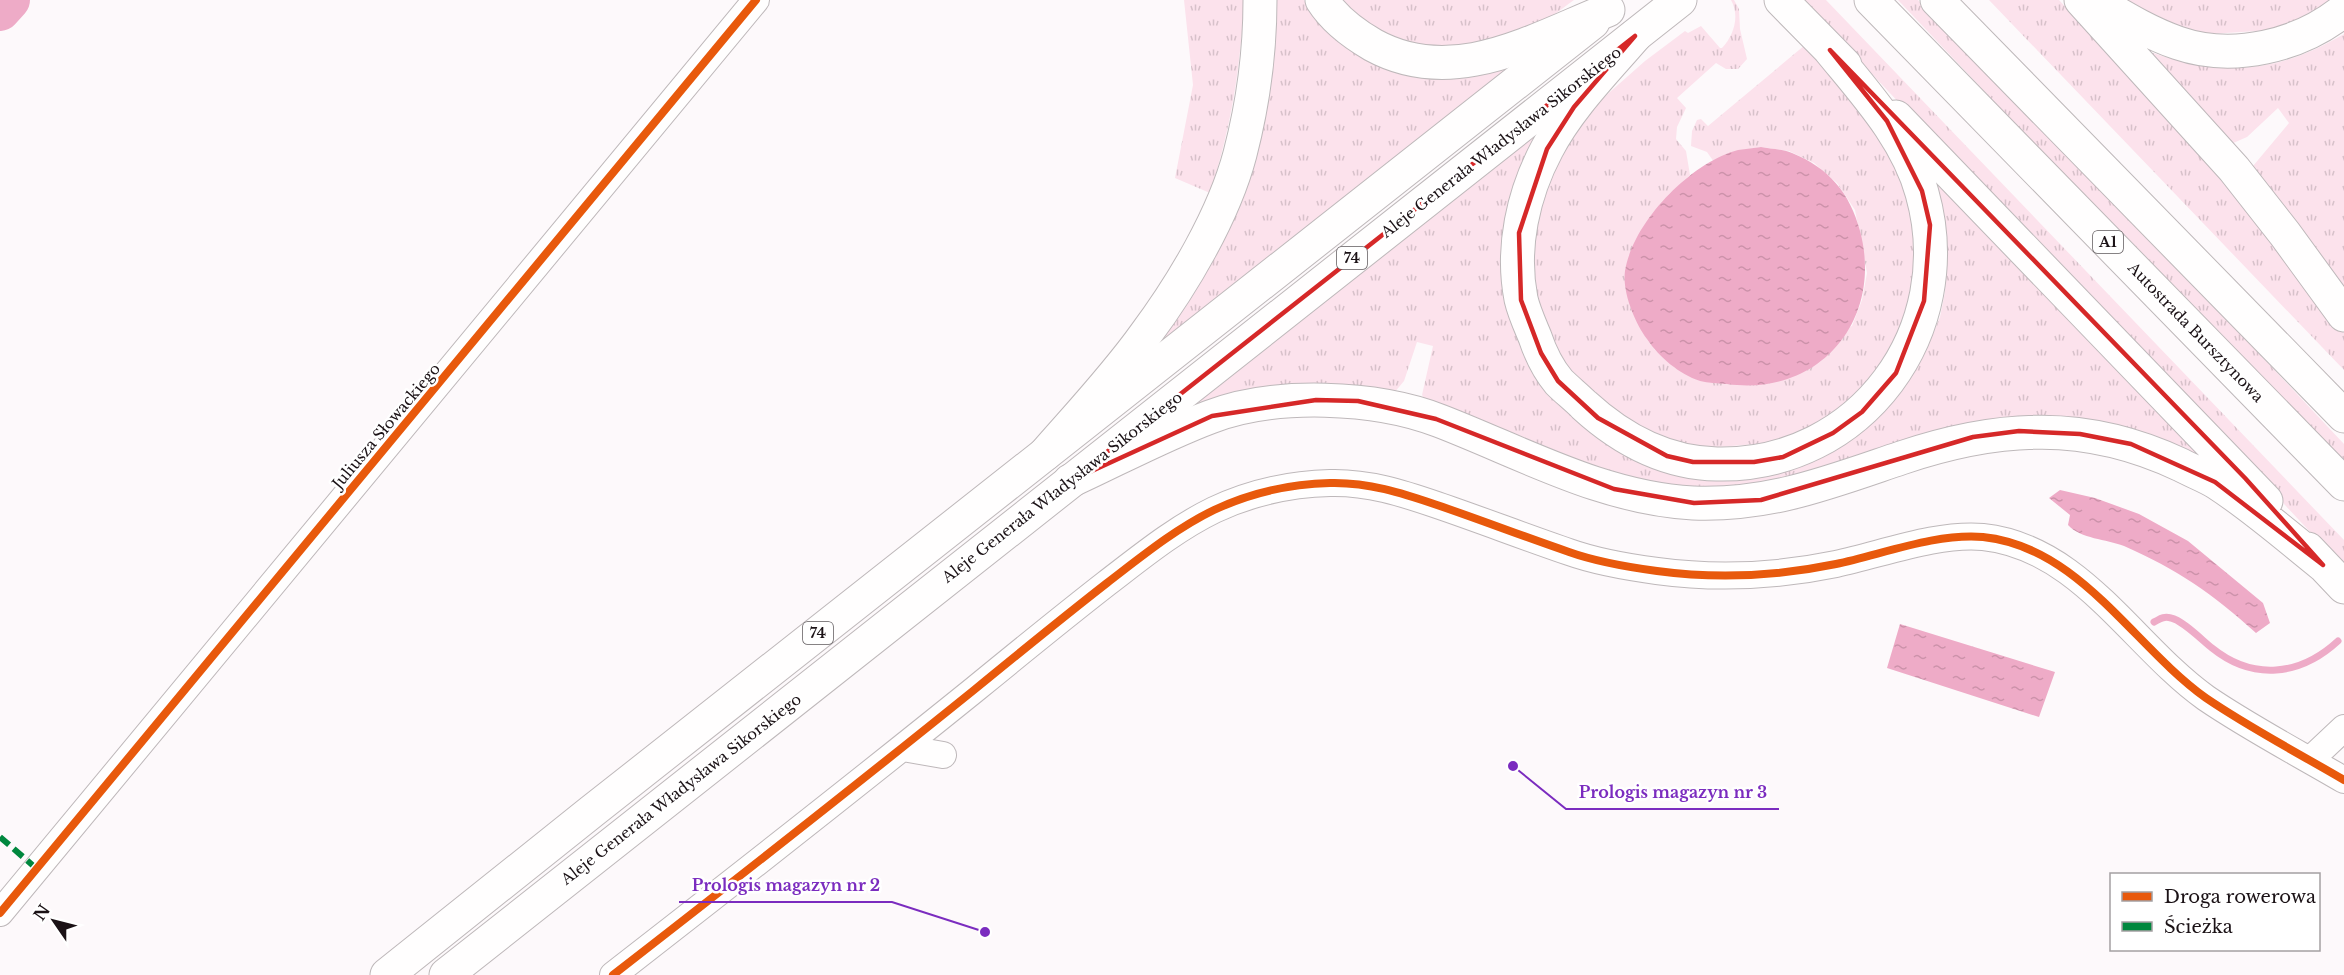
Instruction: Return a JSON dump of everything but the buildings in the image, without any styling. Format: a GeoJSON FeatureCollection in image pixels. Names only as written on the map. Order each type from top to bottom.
{"type":"FeatureCollection","features":[{"type":"Feature","properties":{"kind":"main road"},"geometry":{"type":"LineString","coordinates":[[1045,454],[1145,336],[1173,293],[1214,219],[1240,155],[1255,78],[1260,0]]}},
{"type":"Feature","properties":{"kind":"main road"},"geometry":{"type":"LineString","coordinates":[[1322,0],[1342,23],[1364,40],[1386,52],[1430,63],[1497,56],[1523,47],[1614,5]]}},
{"type":"Feature","properties":{"kind":"main road","name":"Aleje Generała Władysława Sikorskiego"},"geometry":{"type":"LineString","coordinates":[[446,975],[1680,0]]}},
{"type":"Feature","properties":{"kind":"main road"},"geometry":{"type":"LineString","coordinates":[[1781,0],[1994,215],[2091,320],[2245,478],[2333,576]]}},
{"type":"Feature","properties":{"kind":"main road","name":"Autostrada Bursztynowa"},"geometry":{"type":"LineString","coordinates":[[1871,0],[2344,484]]}},
{"type":"Feature","properties":{"kind":"main road"},"geometry":{"type":"LineString","coordinates":[[1937,0],[2344,416]]}},
{"type":"Feature","properties":{"kind":"main road"},"geometry":{"type":"LineString","coordinates":[[2081,0],[2234,169],[2344,315]]}},
{"type":"Feature","properties":{"kind":"main road"},"geometry":{"type":"LineString","coordinates":[[2094,0],[2140,28],[2180,44],[2227,51],[2249,50],[2300,37],[2334,19],[2344,10]]}},
{"type":"Feature","properties":{"kind":"main road"},"geometry":{"type":"LineString","coordinates":[[1045,454],[1614,5]]}},
{"type":"Feature","properties":{"kind":"main road"},"geometry":{"type":"LineString","coordinates":[[1635,36],[1560,126],[1533,178],[1519,233],[1518,269],[1521,300],[1541,353],[1558,381],[1598,418],[1643,447],[1693,462],[1719,464],[1754,462],[1783,457],[1808,447],[1847,424],[1862,412],[1896,373],[1908,351],[1924,301],[1931,247],[1930,225],[1922,191],[1909,160],[1887,121],[1830,50]]}},
{"type":"Feature","properties":{"kind":"main road"},"geometry":{"type":"LineString","coordinates":[[1070,481],[1212,416],[1280,402],[1316,400],[1358,401],[1436,419],[1543,466],[1614,489],[1666,500],[1694,503],[1761,500],[1818,486],[1943,444],[1973,437],[2019,431],[2080,434],[2131,444],[2215,482],[2333,576]]}},
{"type":"Feature","properties":{"kind":"main road","name":"74"},"geometry":{"type":"LineString","coordinates":[[387,975],[1045,454]]}},
{"type":"Feature","properties":{"kind":"street","name":"Juliusza Słowackiego"},"geometry":{"type":"LineString","coordinates":[[0,913],[756,0]]}},
{"type":"Feature","properties":{"kind":"street"},"geometry":{"type":"LineString","coordinates":[[613,975],[903,748],[1065,616],[1182,527],[1249,496],[1288,486],[1330,483],[1364,484],[1398,492],[1575,554],[1634,568],[1674,573],[1767,574],[1832,564],[1953,537],[1989,538],[2007,542],[2053,561],[2097,596],[2158,657],[2206,697],[2344,780]]}},
{"type":"Feature","properties":{"kind":"street"},"geometry":{"type":"LineString","coordinates":[[2310,760],[2344,728]]}},
{"type":"Feature","properties":{"kind":"street"},"geometry":{"type":"LineString","coordinates":[[903,748],[943,754]]}},
{"type":"Feature","properties":{"kind":"highlighted area"},"geometry":{"type":"Polygon","coordinates":[[[1635,36],[1574,107],[1547,149],[1519,233],[1521,300],[1541,353],[1558,381],[1598,418],[1667,456],[1693,462],[1754,462],[1783,457],[1833,433],[1862,412],[1896,373],[1924,301],[1930,225],[1922,191],[1887,121],[1830,50],[2245,478],[2323,565],[2215,482],[2131,444],[2080,434],[2019,431],[1973,437],[1761,500],[1694,503],[1614,489],[1436,419],[1358,401],[1316,400],[1212,416],[1070,481],[1635,36]]]}},
{"type":"Feature","properties":{"kind":"green space"},"geometry":{"type":"Polygon","coordinates":[[[1184,0],[1243,0],[1238,69],[1232,105],[1210,193],[1175,178],[1193,85],[1184,0]]]}},
{"type":"Feature","properties":{"kind":"green space"},"geometry":{"type":"Polygon","coordinates":[[[1269,0],[1304,0],[1316,17],[1334,35],[1520,58],[1143,357],[1186,300],[1269,0]]]}},
{"type":"Feature","properties":{"kind":"green space"},"geometry":{"type":"Polygon","coordinates":[[[1337,0],[1574,0],[1528,30],[1510,37],[1469,45],[1447,46],[1405,42],[1385,36],[1356,18],[1337,0]]]}},
{"type":"Feature","properties":{"kind":"green space"},"geometry":{"type":"Polygon","coordinates":[[[1731,0],[1734,0],[1739,9],[1740,29],[1747,59],[1738,69],[1726,69],[1716,63],[1677,98],[1686,108],[1677,127],[1676,139],[1686,151],[1690,175],[1669,194],[1635,242],[1654,349],[1675,368],[1700,381],[1852,326],[1862,300],[1867,273],[1855,210],[1837,183],[1814,163],[1789,151],[1761,147],[1737,151],[1714,162],[1707,152],[1691,146],[1692,131],[1697,120],[1701,119],[1708,126],[1805,45],[1849,89],[1912,195],[1917,269],[1905,320],[1879,373],[1851,402],[1804,432],[1769,443],[1706,448],[1672,441],[1641,430],[1605,406],[1566,368],[1538,309],[1531,248],[1547,178],[1574,133],[1602,99],[1645,61],[1685,31],[1688,33],[1701,26],[1722,48],[1730,37],[1734,25],[1735,12],[1731,0]]]}},
{"type":"Feature","properties":{"kind":"green space"},"geometry":{"type":"Polygon","coordinates":[[[1802,0],[1826,0],[2344,540],[2344,568],[2085,292],[1974,182],[1802,0]]]}},
{"type":"Feature","properties":{"kind":"green space"},"geometry":{"type":"Polygon","coordinates":[[[1898,0],[1918,0],[2127,213],[2344,444],[2344,463],[2057,168],[1898,0]]]}},
{"type":"Feature","properties":{"kind":"green space"},"geometry":{"type":"Polygon","coordinates":[[[1989,0],[2059,0],[2249,202],[2344,333],[2344,370],[1989,0]]]}},
{"type":"Feature","properties":{"kind":"green space"},"geometry":{"type":"Polygon","coordinates":[[[2116,0],[2332,0],[2302,20],[2273,30],[2210,34],[2179,30],[2116,0]]]}},
{"type":"Feature","properties":{"kind":"green space"},"geometry":{"type":"Polygon","coordinates":[[[2344,34],[2344,292],[2257,176],[2253,166],[2289,123],[2278,108],[2247,137],[2231,144],[2136,47],[2191,63],[2242,68],[2267,65],[2292,58],[2318,48],[2344,34]]]}},
{"type":"Feature","properties":{"kind":"green space"},"geometry":{"type":"Polygon","coordinates":[[[1544,128],[1519,338],[1668,471],[1867,424],[1896,397],[1923,357],[1940,317],[1945,292],[1946,260],[1942,214],[1927,163],[2123,377],[2212,464],[2129,430],[1735,493],[1621,479],[1426,402],[1422,395],[1433,346],[1417,342],[1404,381],[1394,393],[1200,406],[1195,402],[1544,128]]]}},
{"type":"Feature","properties":{"kind":"water"},"geometry":{"type":"Polygon","coordinates":[[[1761,147],[1781,150],[1805,159],[1827,174],[1844,194],[1856,217],[1860,231],[1865,264],[1862,294],[1853,322],[1837,346],[1816,365],[1790,378],[1760,385],[1700,381],[1670,364],[1647,339],[1630,307],[1625,288],[1625,271],[1630,252],[1639,233],[1666,197],[1683,181],[1720,157],[1738,150],[1761,147]]]}},
{"type":"Feature","properties":{"kind":"water"},"geometry":{"type":"Polygon","coordinates":[[[2060,490],[2095,498],[2139,514],[2188,541],[2263,603],[2270,623],[2256,633],[2209,594],[2161,564],[2124,546],[2073,530],[2068,525],[2070,515],[2049,498],[2060,490]]]}},
{"type":"Feature","properties":{"kind":"water"},"geometry":{"type":"Polygon","coordinates":[[[1900,624],[2055,672],[2039,717],[1887,668],[1900,624]]]}},
{"type":"Feature","properties":{"kind":"waterway"},"geometry":{"type":"LineString","coordinates":[[0,11],[10,0]]}},
{"type":"Feature","properties":{"kind":"waterway"},"geometry":{"type":"LineString","coordinates":[[2154,622],[2168,617],[2176,620],[2228,659],[2260,670],[2276,670],[2308,662],[2338,641]]}},
{"type":"Feature","properties":{"kind":"marked path"},"geometry":{"type":"LineString","coordinates":[[0,837],[37,869]]}},
{"type":"Feature","properties":{"kind":"cycle path"},"geometry":{"type":"LineString","coordinates":[[0,913],[756,0]]}},
{"type":"Feature","properties":{"kind":"cycle path"},"geometry":{"type":"LineString","coordinates":[[613,975],[839,798],[1090,596],[1159,544],[1186,526],[1228,504],[1271,490],[1300,485],[1344,483],[1385,489],[1590,559],[1635,568],[1702,575],[1769,574],[1814,568],[1947,538],[1983,537],[2017,545],[2048,559],[2077,579],[2104,602],[2179,677],[2206,698],[2344,780]]}},
{"type":"Feature","properties":{"kind":"place","name":"Prologis magazyn nr 3"},"geometry":{"type":"Point","coordinates":[1513,766]}},
{"type":"Feature","properties":{"kind":"place","name":"Prologis magazyn nr 2"},"geometry":{"type":"Point","coordinates":[985,932]}}]}
